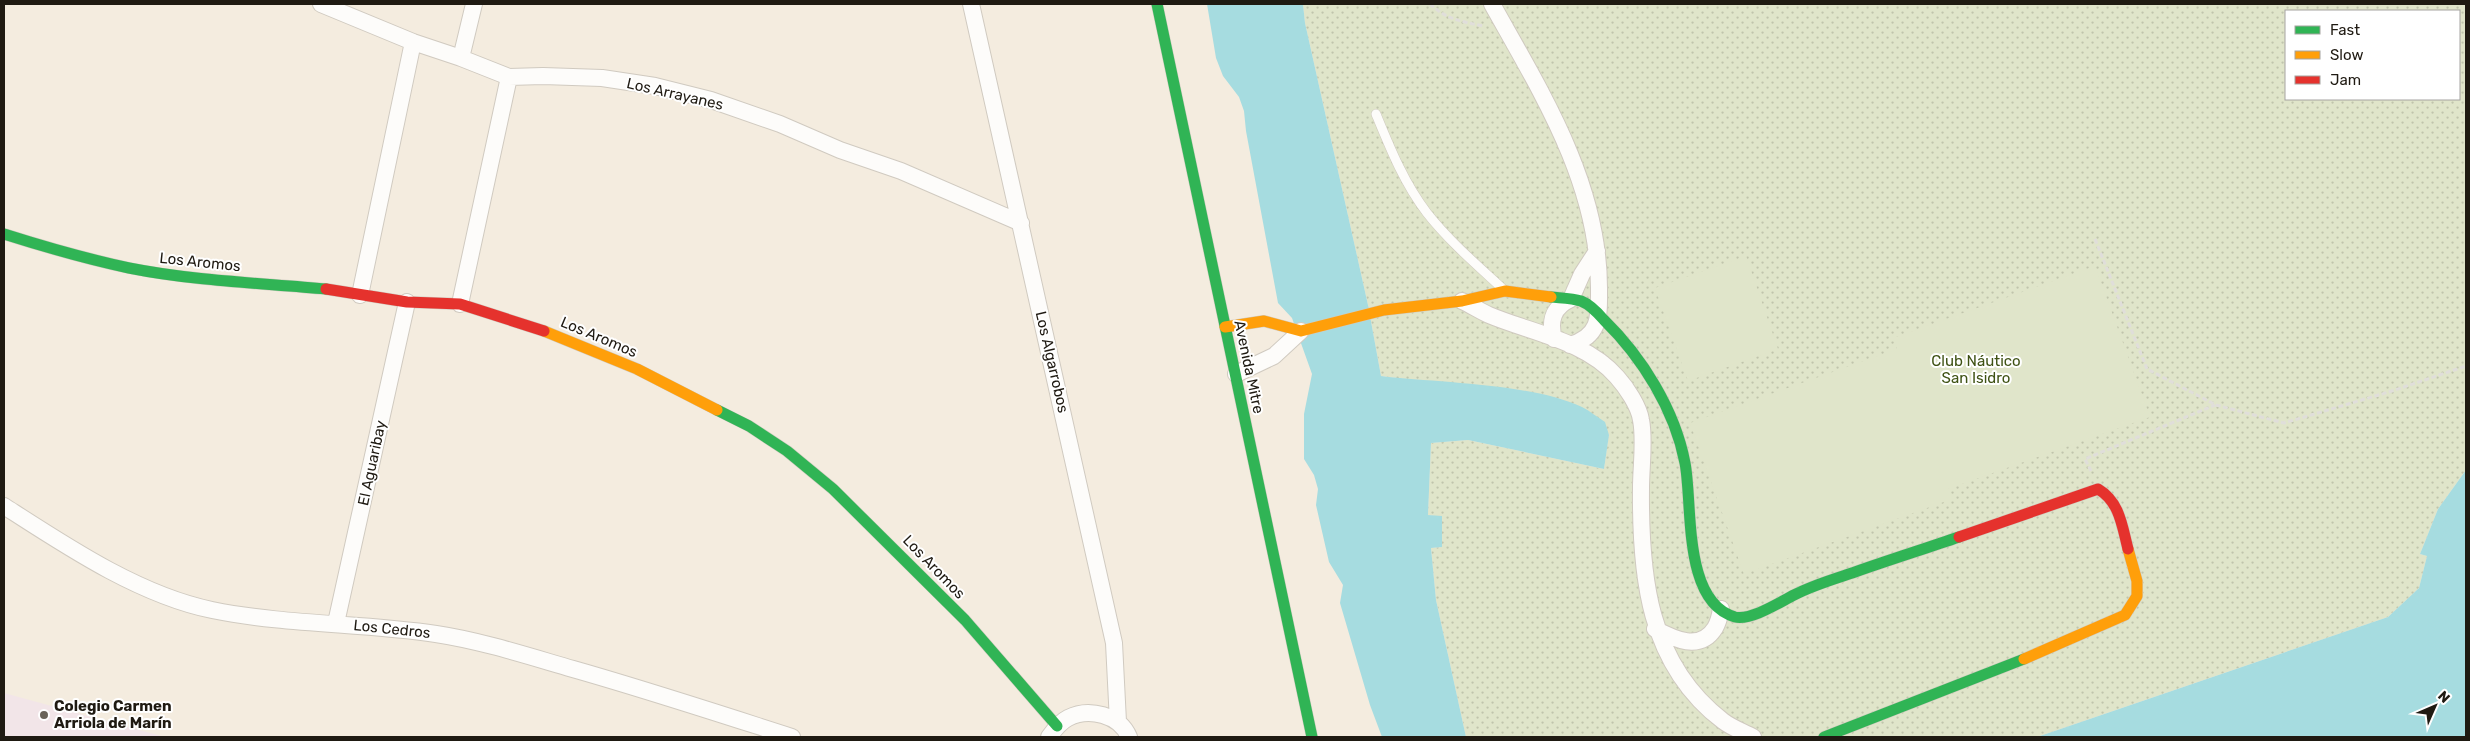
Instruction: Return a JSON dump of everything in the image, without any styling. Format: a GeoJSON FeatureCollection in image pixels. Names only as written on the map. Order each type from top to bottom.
{"type":"FeatureCollection","features":[{"type":"Feature","properties":{"kind":"street","name":"Los Arrayanes"},"geometry":{"type":"LineString","coordinates":[[321,4],[413,42],[509,77],[602,78],[655,86],[711,100],[780,124],[840,150],[901,171],[1021,223]]}},
{"type":"Feature","properties":{"kind":"street"},"geometry":{"type":"LineString","coordinates":[[461,58],[474,4]]}},
{"type":"Feature","properties":{"kind":"street","name":"Los Algarrobos"},"geometry":{"type":"LineString","coordinates":[[971,4],[1114,643],[1118,722]]}},
{"type":"Feature","properties":{"kind":"street","name":"Avenida Mitre"},"geometry":{"type":"LineString","coordinates":[[1157,4],[1312,737]]}},
{"type":"Feature","properties":{"kind":"street"},"geometry":{"type":"LineString","coordinates":[[1492,4],[1552,110],[1582,186],[1597,250],[1599,316],[1596,326],[1589,335],[1580,342],[1570,345]]}},
{"type":"Feature","properties":{"kind":"street"},"geometry":{"type":"LineString","coordinates":[[360,295],[413,42]]}},
{"type":"Feature","properties":{"kind":"street"},"geometry":{"type":"LineString","coordinates":[[460,304],[509,77]]}},
{"type":"Feature","properties":{"kind":"street","name":"Los Aromos"},"geometry":{"type":"LineString","coordinates":[[4,234],[58,251],[130,268],[208,279],[326,289],[407,302],[460,304],[506,317],[578,343],[637,369],[749,426],[787,451],[834,489],[886,538],[965,620],[1053,732]]}},
{"type":"Feature","properties":{"kind":"street"},"geometry":{"type":"LineString","coordinates":[[1554,338],[1552,320],[1556,310],[1562,303],[1571,299],[1582,274],[1597,250]]}},
{"type":"Feature","properties":{"kind":"street"},"geometry":{"type":"LineString","coordinates":[[1236,374],[1274,356],[1305,330],[1384,310],[1462,300],[1505,291],[1581,301],[1618,334],[1654,384],[1675,427],[1686,463],[1694,557],[1703,585],[1711,599],[1721,609],[1735,617],[1746,617],[1797,592],[2098,489],[2110,496],[2117,509],[2137,581],[2137,596],[2125,615],[2000,669],[1824,737]]}},
{"type":"Feature","properties":{"kind":"street"},"geometry":{"type":"LineString","coordinates":[[1462,300],[1488,314],[1570,345],[1604,364],[1627,390],[1641,419],[1640,500],[1647,593],[1656,629],[1666,651],[1692,691],[1724,722],[1753,737]]}},
{"type":"Feature","properties":{"kind":"street","name":"El Aguaribay"},"geometry":{"type":"LineString","coordinates":[[336,623],[407,302]]}},
{"type":"Feature","properties":{"kind":"street"},"geometry":{"type":"LineString","coordinates":[[1225,327],[1264,321],[1305,330]]}},
{"type":"Feature","properties":{"kind":"street","name":"Los Cedros"},"geometry":{"type":"LineString","coordinates":[[4,506],[97,564],[160,593],[210,610],[263,618],[336,623],[436,634],[514,651],[792,737]]}},
{"type":"Feature","properties":{"kind":"street"},"geometry":{"type":"LineString","coordinates":[[1656,629],[1678,641],[1695,642],[1704,638],[1715,628],[1721,609]]}},
{"type":"Feature","properties":{"kind":"street"},"geometry":{"type":"LineString","coordinates":[[1053,732],[1068,718],[1087,713],[1106,716],[1118,722],[1129,737]]}},
{"type":"Feature","properties":{"kind":"lane"},"geometry":{"type":"LineString","coordinates":[[1376,114],[1397,165],[1426,212],[1464,253],[1505,291]]}},
{"type":"Feature","properties":{"kind":"path"},"geometry":{"type":"LineString","coordinates":[[1430,4],[1439,12],[1457,21],[1489,26],[1504,26]]}},
{"type":"Feature","properties":{"kind":"path"},"geometry":{"type":"LineString","coordinates":[[2096,239],[2147,369],[2216,405],[2284,423],[2392,391],[2466,366]]}},
{"type":"Feature","properties":{"kind":"path"},"geometry":{"type":"LineString","coordinates":[[2098,489],[2086,458],[2216,405]]}},
{"type":"Feature","properties":{"kind":"shaded area","name":"Colegio Carmen Arriola de Marín"},"geometry":{"type":"Polygon","coordinates":[[[4,693],[165,737],[4,737],[4,693]]]}},
{"type":"Feature","properties":{"kind":"green space","name":"Club Náutico San Isidro"},"geometry":{"type":"Polygon","coordinates":[[[1303,4],[2466,4],[2466,470],[2438,509],[2420,554],[2427,556],[2419,588],[2388,617],[2037,737],[1466,737],[1436,600],[1431,548],[1442,547],[1442,517],[1428,515],[1431,443],[1468,440],[1604,469],[1609,434],[1429,382],[1381,376],[1368,305],[1305,23],[1303,4]]]}},
{"type":"Feature","properties":{"kind":"green space"},"geometry":{"type":"Polygon","coordinates":[[[1746,256],[1778,349],[1688,381],[1655,288],[1746,256]]]}},
{"type":"Feature","properties":{"kind":"green space"},"geometry":{"type":"Polygon","coordinates":[[[2095,266],[2150,417],[1948,489],[1952,499],[1744,574],[1690,423],[1897,349],[1893,338],[2095,266]]]}},
{"type":"Feature","properties":{"kind":"water"},"geometry":{"type":"Polygon","coordinates":[[[1207,4],[1303,4],[1305,23],[1368,305],[1381,376],[1484,385],[1537,393],[1582,407],[1605,422],[1609,435],[1604,469],[1468,440],[1431,443],[1428,515],[1442,516],[1442,547],[1431,548],[1436,600],[1466,737],[1382,737],[1370,705],[1340,603],[1343,585],[1329,562],[1316,505],[1318,489],[1314,475],[1304,459],[1304,414],[1312,374],[1292,318],[1278,303],[1246,131],[1244,111],[1239,97],[1223,76],[1216,58],[1207,4]]]}},
{"type":"Feature","properties":{"kind":"water"},"geometry":{"type":"Polygon","coordinates":[[[2466,470],[2466,737],[2037,737],[2388,617],[2419,588],[2427,556],[2420,554],[2438,509],[2466,470]]]}},
{"type":"Feature","properties":{"kind":"traffic: fast"},"geometry":{"type":"LineString","coordinates":[[1157,4],[1312,737]]}},
{"type":"Feature","properties":{"kind":"traffic: fast"},"geometry":{"type":"LineString","coordinates":[[4,234],[82,257],[129,268],[203,279],[326,289]]}},
{"type":"Feature","properties":{"kind":"traffic: fast"},"geometry":{"type":"LineString","coordinates":[[1551,297],[1581,301],[1593,309],[1618,335],[1644,368],[1665,404],[1680,443],[1685,463],[1690,526],[1698,572],[1706,592],[1718,608],[1735,617],[1757,614],[1816,585],[1959,537]]}},
{"type":"Feature","properties":{"kind":"traffic: fast"},"geometry":{"type":"LineString","coordinates":[[717,410],[749,426],[787,451],[833,489],[965,620],[1057,726]]}},
{"type":"Feature","properties":{"kind":"traffic: fast"},"geometry":{"type":"LineString","coordinates":[[1824,737],[2024,659]]}},
{"type":"Feature","properties":{"kind":"traffic: slow"},"geometry":{"type":"LineString","coordinates":[[1225,327],[1264,321],[1301,331],[1384,310],[1462,301],[1505,291],[1551,297]]}},
{"type":"Feature","properties":{"kind":"traffic: slow"},"geometry":{"type":"LineString","coordinates":[[544,331],[637,369],[717,410]]}},
{"type":"Feature","properties":{"kind":"traffic: slow"},"geometry":{"type":"LineString","coordinates":[[2024,659],[2125,615],[2137,596],[2137,581],[2128,549]]}},
{"type":"Feature","properties":{"kind":"traffic: jam"},"geometry":{"type":"LineString","coordinates":[[326,289],[407,302],[460,304],[544,331]]}},
{"type":"Feature","properties":{"kind":"traffic: jam"},"geometry":{"type":"LineString","coordinates":[[1959,537],[2098,489],[2105,494],[2116,508],[2122,523],[2128,549]]}},
{"type":"Feature","properties":{"kind":"place","name":"Colegio Carmen Arriola de Marín"},"geometry":{"type":"Point","coordinates":[44,715]}}]}
